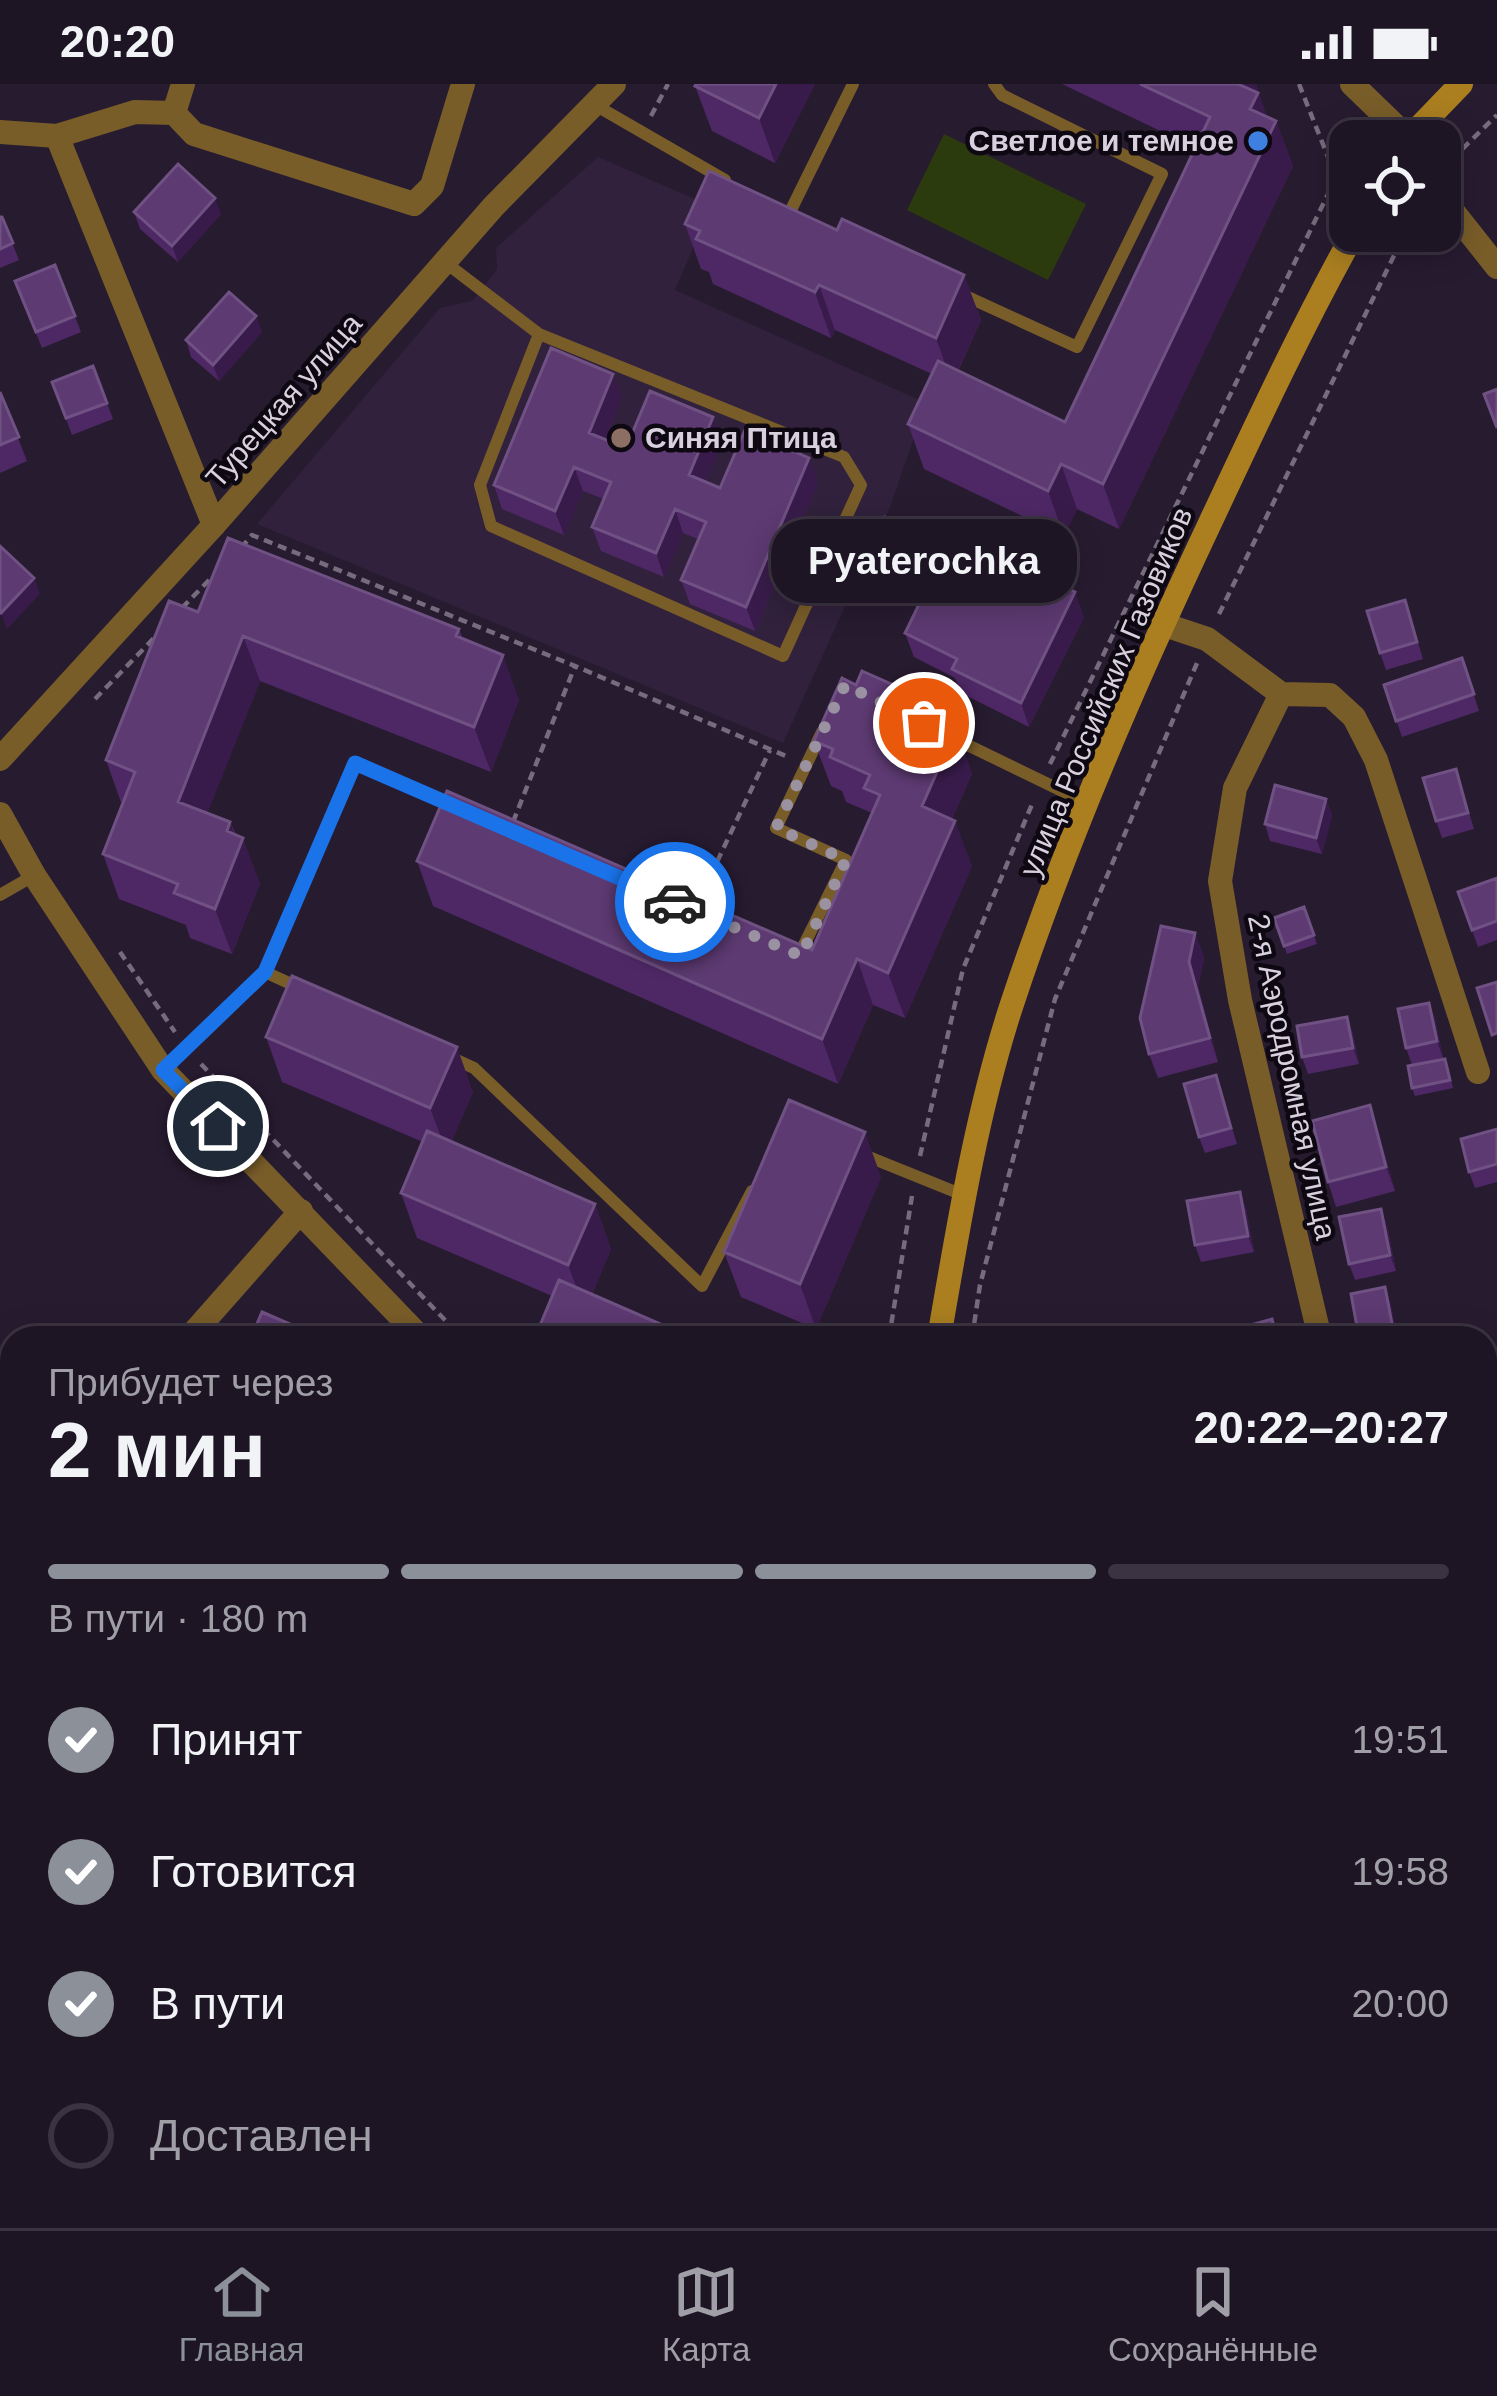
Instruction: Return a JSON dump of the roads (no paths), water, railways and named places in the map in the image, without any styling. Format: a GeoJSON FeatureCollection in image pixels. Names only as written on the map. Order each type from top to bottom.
{"type":"FeatureCollection","features":[{"type":"Feature","properties":{"kind":"main road"},"geometry":{"type":"LineString","coordinates":[[1426,120],[1461,84]]}},
{"type":"Feature","properties":{"kind":"main road","name":"улица Российских Газовиков"},"geometry":{"type":"LineString","coordinates":[[941,1326],[963,1195],[1009,1013],[1085,802],[1162,624],[1305,320],[1343,252]]}},
{"type":"Feature","properties":{"kind":"street"},"geometry":{"type":"LineString","coordinates":[[174,113],[183,84]]}},
{"type":"Feature","properties":{"kind":"street"},"geometry":{"type":"LineString","coordinates":[[0,132],[57,136],[135,112],[174,113],[194,134],[414,204],[432,186],[464,84]]}},
{"type":"Feature","properties":{"kind":"street","name":"Турецкая улица"},"geometry":{"type":"LineString","coordinates":[[0,759],[214,525],[493,207],[614,84]]}},
{"type":"Feature","properties":{"kind":"street"},"geometry":{"type":"LineString","coordinates":[[1352,84],[1389,120]]}},
{"type":"Feature","properties":{"kind":"street"},"geometry":{"type":"LineString","coordinates":[[57,136],[214,525]]}},
{"type":"Feature","properties":{"kind":"street"},"geometry":{"type":"LineString","coordinates":[[1461,222],[1497,267]]}},
{"type":"Feature","properties":{"kind":"street"},"geometry":{"type":"LineString","coordinates":[[1162,624],[1207,639],[1281,694],[1330,695],[1354,717],[1376,760],[1478,1072]]}},
{"type":"Feature","properties":{"kind":"street","name":"2-я Аэродромная улица"},"geometry":{"type":"LineString","coordinates":[[1281,694],[1235,788],[1220,880],[1240,1000],[1317,1326]]}},
{"type":"Feature","properties":{"kind":"street"},"geometry":{"type":"LineString","coordinates":[[0,814],[34,875],[163,1070],[410,1326]]}},
{"type":"Feature","properties":{"kind":"street"},"geometry":{"type":"LineString","coordinates":[[199,1326],[302,1211]]}},
{"type":"Feature","properties":{"kind":"lane"},"geometry":{"type":"LineString","coordinates":[[788,216],[853,84]]}},
{"type":"Feature","properties":{"kind":"lane"},"geometry":{"type":"LineString","coordinates":[[953,291],[1078,347],[1162,174],[1002,95],[994,84]]}},
{"type":"Feature","properties":{"kind":"lane"},"geometry":{"type":"LineString","coordinates":[[595,106],[746,192]]}},
{"type":"Feature","properties":{"kind":"lane"},"geometry":{"type":"LineString","coordinates":[[767,204],[809,225]]}},
{"type":"Feature","properties":{"kind":"lane"},"geometry":{"type":"LineString","coordinates":[[446,263],[539,334],[844,457],[861,485],[783,656],[491,526],[480,485],[539,334]]}},
{"type":"Feature","properties":{"kind":"lane"},"geometry":{"type":"LineString","coordinates":[[780,947],[801,956],[846,860],[776,828],[826,725]]}},
{"type":"Feature","properties":{"kind":"lane"},"geometry":{"type":"LineString","coordinates":[[944,733],[1085,802]]}},
{"type":"Feature","properties":{"kind":"lane"},"geometry":{"type":"LineString","coordinates":[[163,1070],[265,972],[355,763],[510,830]]}},
{"type":"Feature","properties":{"kind":"lane"},"geometry":{"type":"LineString","coordinates":[[0,896],[34,875]]}},
{"type":"Feature","properties":{"kind":"lane"},"geometry":{"type":"LineString","coordinates":[[265,972],[307,991]]}},
{"type":"Feature","properties":{"kind":"lane"},"geometry":{"type":"LineString","coordinates":[[432,1049],[474,1068],[702,1286],[755,1184]]}},
{"type":"Feature","properties":{"kind":"lane"},"geometry":{"type":"LineString","coordinates":[[854,1151],[963,1195]]}},
{"type":"Feature","properties":{"kind":"place","name":"Светлое и темное"},"geometry":{"type":"Point","coordinates":[1258,141]}},
{"type":"Feature","properties":{"kind":"place","name":"Синяя Птица"},"geometry":{"type":"Point","coordinates":[621,438]}},
{"type":"Feature","properties":{"kind":"place","name":"Pyaterochka"},"geometry":{"type":"Point","coordinates":[924,723]}}]}
